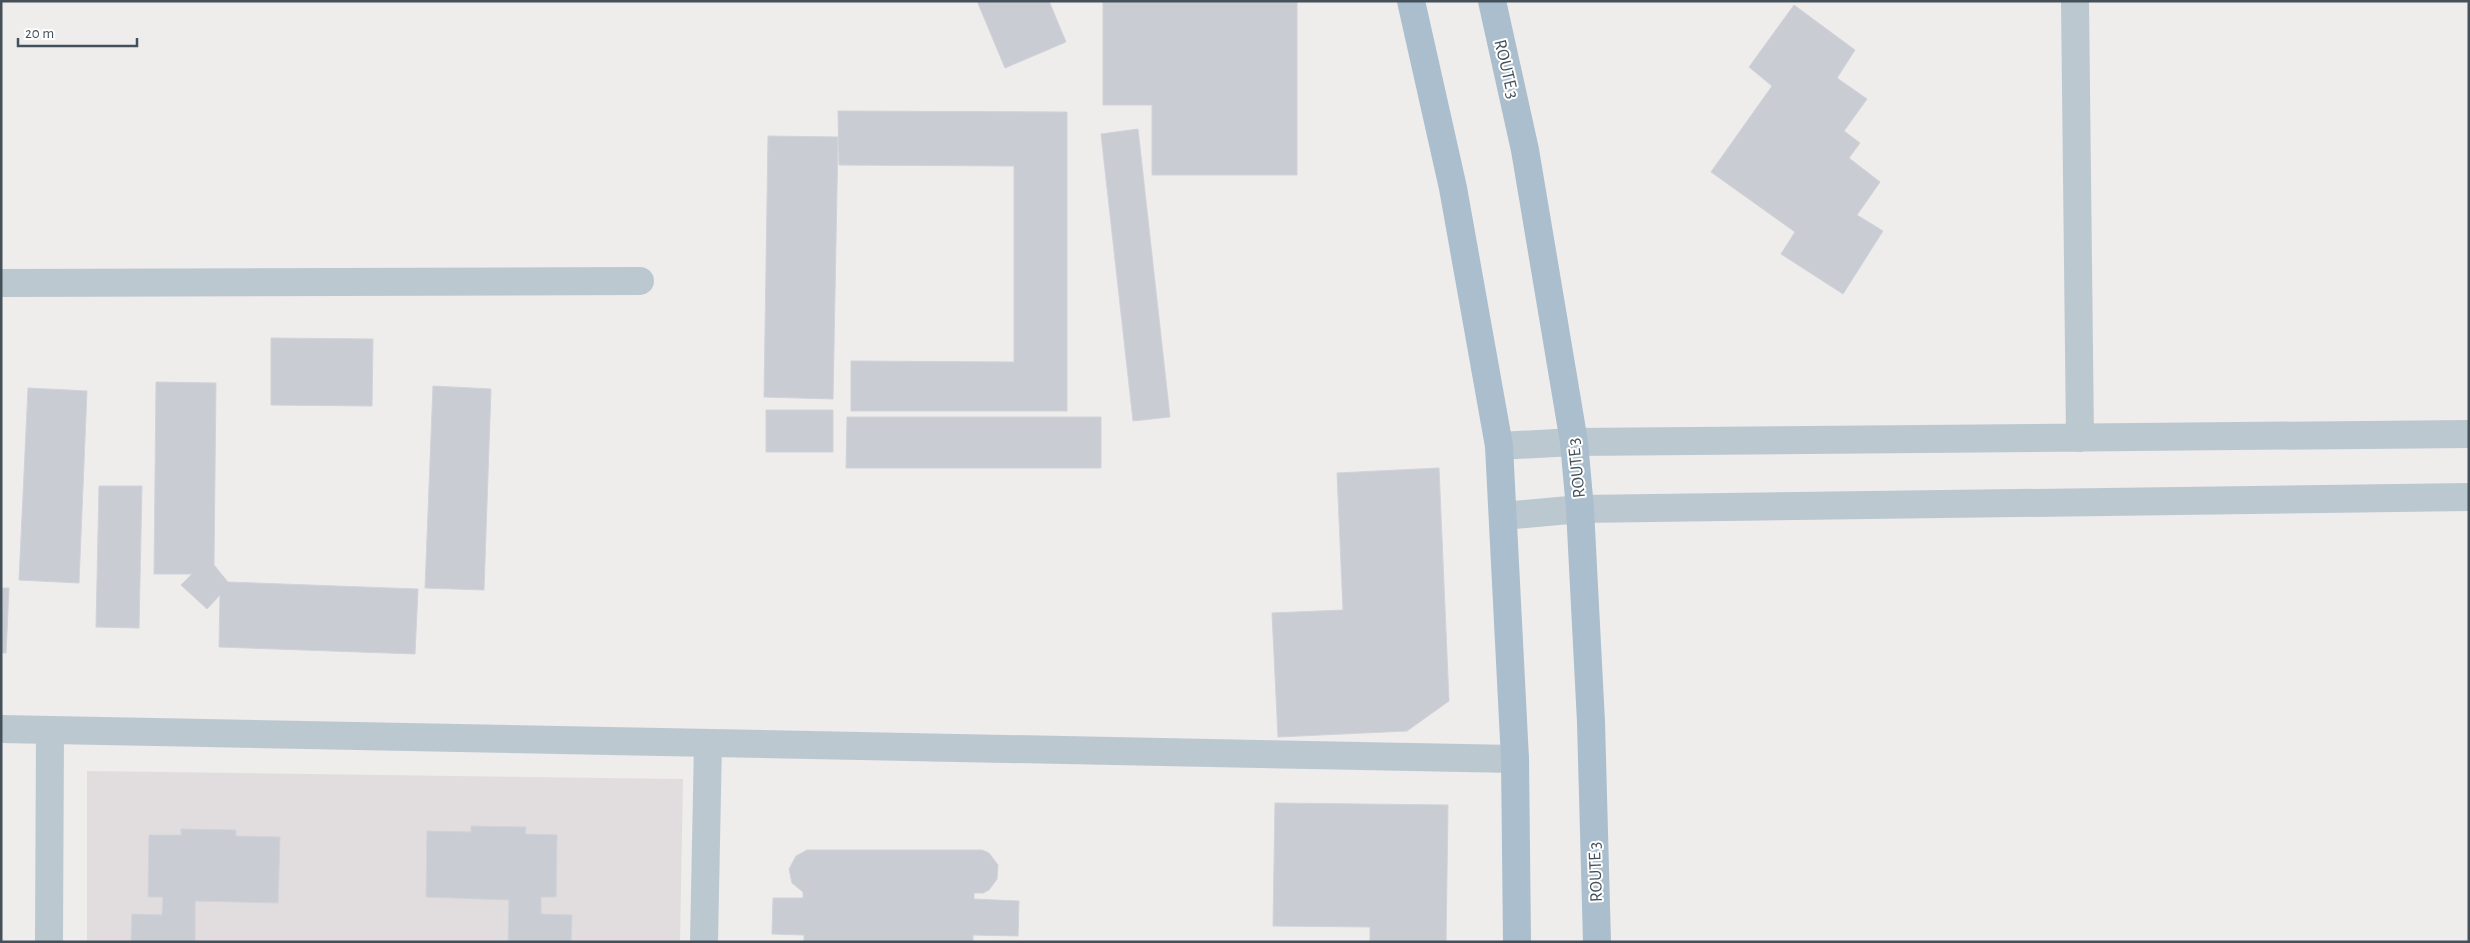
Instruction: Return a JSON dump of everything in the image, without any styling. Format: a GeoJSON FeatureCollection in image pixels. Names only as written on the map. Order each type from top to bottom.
{"type":"FeatureCollection","features":[{"type":"Feature","properties":{"kind":"main road"},"geometry":{"type":"LineString","coordinates":[[1411,1],[1453,188],[1499,446],[1515,759],[1517,942]]}},
{"type":"Feature","properties":{"kind":"main road","name":"ROUTE 3"},"geometry":{"type":"LineString","coordinates":[[1492,1],[1525,150],[1574,442],[1580,509],[1591,722],[1597,942]]}},
{"type":"Feature","properties":{"kind":"street"},"geometry":{"type":"LineString","coordinates":[[2075,1],[2080,438]]}},
{"type":"Feature","properties":{"kind":"street"},"geometry":{"type":"LineString","coordinates":[[1,283],[640,281]]}},
{"type":"Feature","properties":{"kind":"street"},"geometry":{"type":"LineString","coordinates":[[1499,446],[1574,442],[2469,434]]}},
{"type":"Feature","properties":{"kind":"street"},"geometry":{"type":"LineString","coordinates":[[1503,516],[1580,509],[2469,497]]}},
{"type":"Feature","properties":{"kind":"street"},"geometry":{"type":"LineString","coordinates":[[1,729],[1515,759]]}},
{"type":"Feature","properties":{"kind":"street"},"geometry":{"type":"LineString","coordinates":[[49,942],[50,730]]}},
{"type":"Feature","properties":{"kind":"street"},"geometry":{"type":"LineString","coordinates":[[704,942],[708,742]]}},
{"type":"Feature","properties":{"kind":"shaded area"},"geometry":{"type":"Polygon","coordinates":[[[87,771],[683,779],[680,942],[87,942],[87,771]]]}},
{"type":"Feature","properties":{"kind":"building"},"geometry":{"type":"Polygon","coordinates":[[[977,1],[1049,1],[1066,42],[1005,68],[977,1]]]}},
{"type":"Feature","properties":{"kind":"building"},"geometry":{"type":"Polygon","coordinates":[[[1103,1],[1297,1],[1297,175],[1152,175],[1152,105],[1103,105],[1103,1]]]}},
{"type":"Feature","properties":{"kind":"building"},"geometry":{"type":"Polygon","coordinates":[[[1794,5],[1855,50],[1837,78],[1867,99],[1844,131],[1860,143],[1849,158],[1880,182],[1857,215],[1883,231],[1843,294],[1781,254],[1795,232],[1711,172],[1772,86],[1749,67],[1794,5]]]}},
{"type":"Feature","properties":{"kind":"building"},"geometry":{"type":"Polygon","coordinates":[[[838,111],[1067,112],[1067,411],[851,411],[851,361],[1014,362],[1014,166],[839,165],[838,111]]]}},
{"type":"Feature","properties":{"kind":"building"},"geometry":{"type":"Polygon","coordinates":[[[1138,129],[1170,417],[1133,421],[1101,134],[1138,129]]]}},
{"type":"Feature","properties":{"kind":"building"},"geometry":{"type":"Polygon","coordinates":[[[768,136],[838,137],[833,399],[764,397],[768,136]]]}},
{"type":"Feature","properties":{"kind":"building"},"geometry":{"type":"Polygon","coordinates":[[[271,338],[373,339],[372,406],[271,405],[271,338]]]}},
{"type":"Feature","properties":{"kind":"building"},"geometry":{"type":"Polygon","coordinates":[[[156,382],[216,383],[214,565],[228,582],[418,589],[415,654],[219,647],[220,595],[207,609],[181,585],[192,574],[154,574],[156,382]]]}},
{"type":"Feature","properties":{"kind":"building"},"geometry":{"type":"Polygon","coordinates":[[[433,386],[491,389],[484,590],[425,588],[433,386]]]}},
{"type":"Feature","properties":{"kind":"building"},"geometry":{"type":"Polygon","coordinates":[[[28,388],[87,391],[79,583],[19,580],[28,388]]]}},
{"type":"Feature","properties":{"kind":"building"},"geometry":{"type":"Polygon","coordinates":[[[766,410],[833,410],[833,452],[766,452],[766,410]]]}},
{"type":"Feature","properties":{"kind":"building"},"geometry":{"type":"Polygon","coordinates":[[[847,417],[1101,417],[1101,468],[846,468],[847,417]]]}},
{"type":"Feature","properties":{"kind":"building"},"geometry":{"type":"Polygon","coordinates":[[[1439,468],[1449,701],[1407,731],[1278,737],[1272,613],[1343,610],[1337,473],[1439,468]]]}},
{"type":"Feature","properties":{"kind":"building"},"geometry":{"type":"Polygon","coordinates":[[[99,486],[142,486],[139,628],[96,627],[99,486]]]}},
{"type":"Feature","properties":{"kind":"building"},"geometry":{"type":"Polygon","coordinates":[[[1,588],[9,588],[6,653],[1,653],[1,588]]]}},
{"type":"Feature","properties":{"kind":"building"},"geometry":{"type":"Polygon","coordinates":[[[1275,803],[1448,805],[1446,942],[1370,942],[1370,927],[1273,926],[1275,803]]]}},
{"type":"Feature","properties":{"kind":"building"},"geometry":{"type":"Polygon","coordinates":[[[471,826],[526,827],[525,834],[557,835],[556,897],[541,897],[541,914],[572,915],[571,942],[508,942],[509,900],[426,897],[427,831],[471,832],[471,826]]]}},
{"type":"Feature","properties":{"kind":"building"},"geometry":{"type":"Polygon","coordinates":[[[181,829],[236,830],[236,836],[280,837],[278,903],[195,901],[195,942],[131,942],[132,914],[162,915],[163,897],[148,897],[149,835],[181,835],[181,829]]]}},
{"type":"Feature","properties":{"kind":"building"},"geometry":{"type":"Polygon","coordinates":[[[807,850],[982,850],[989,853],[998,865],[997,879],[989,890],[983,893],[974,893],[974,899],[1019,901],[1018,936],[973,935],[973,942],[804,942],[804,935],[772,934],[773,898],[803,898],[803,892],[792,883],[789,869],[796,856],[807,850]]]}}]}
